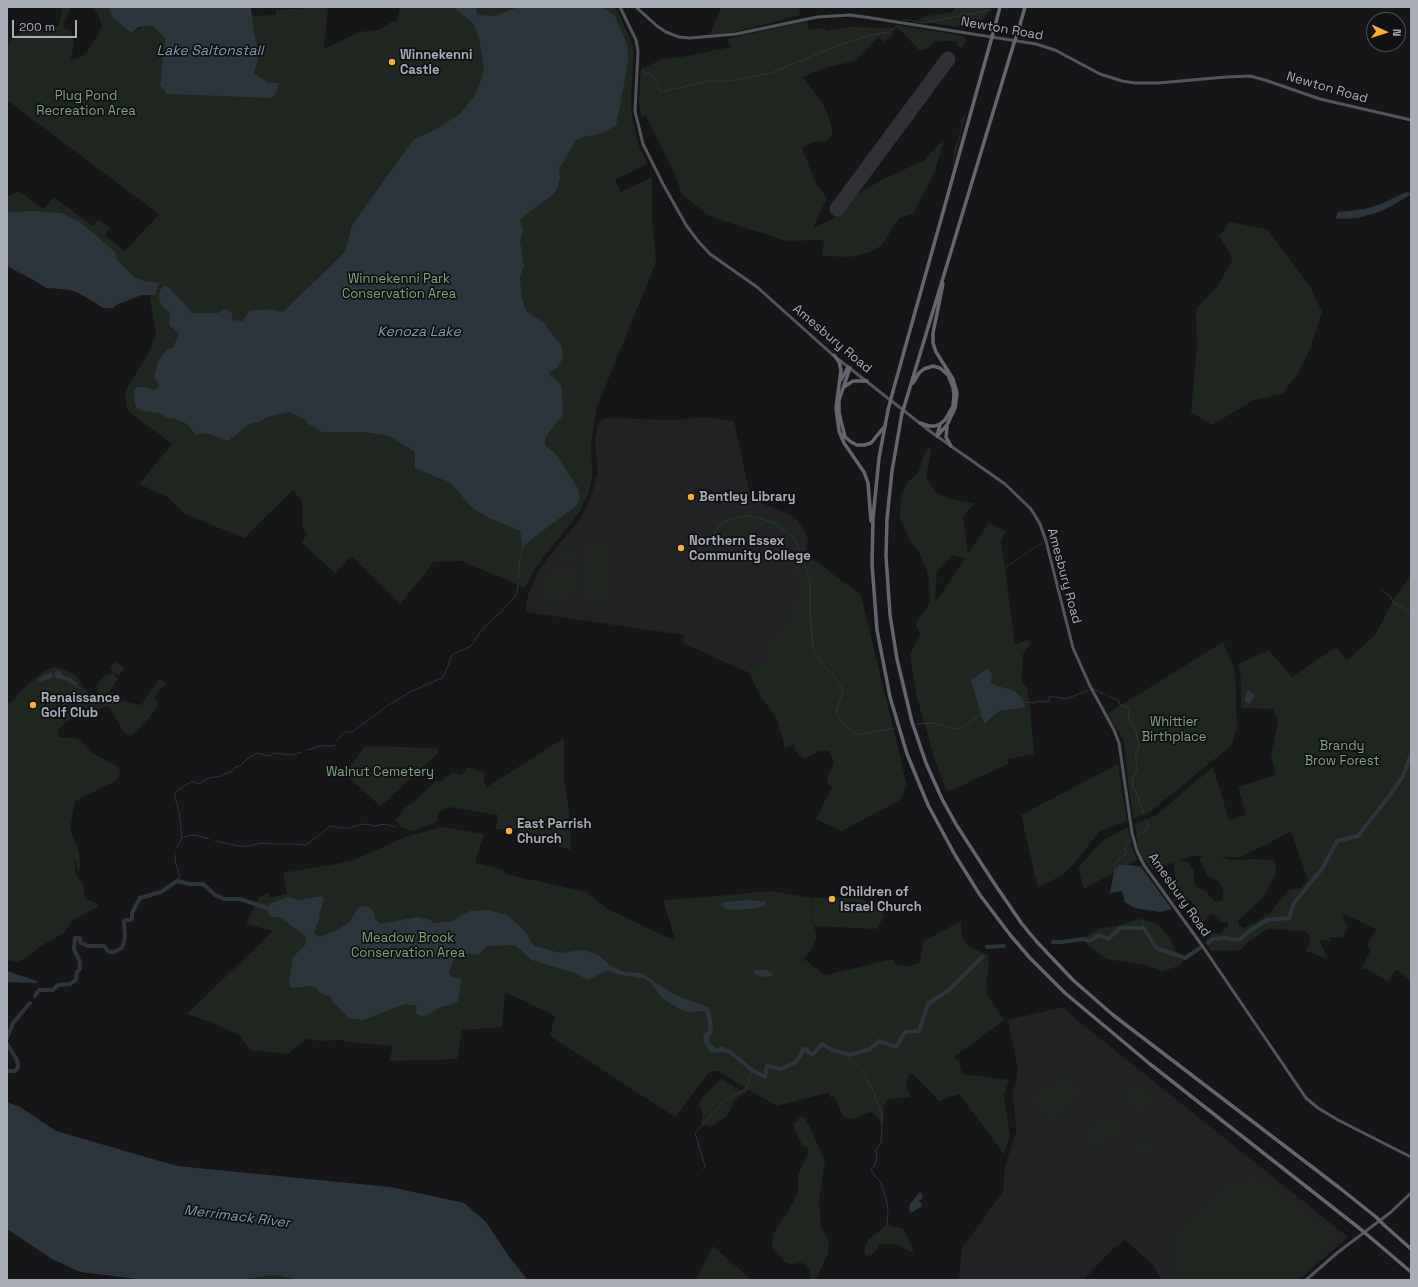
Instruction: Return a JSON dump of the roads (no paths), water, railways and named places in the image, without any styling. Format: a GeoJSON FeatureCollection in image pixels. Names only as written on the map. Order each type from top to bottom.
{"type":"FeatureCollection","features":[{"type":"Feature","properties":{"kind":"highway"},"geometry":{"type":"LineString","coordinates":[[872,534],[875,486],[888,410],[1000,7]]}},
{"type":"Feature","properties":{"kind":"highway"},"geometry":{"type":"LineString","coordinates":[[1025,7],[907,395],[902,413],[891,479],[886,543],[888,600],[898,666],[912,722],[926,763],[938,790],[964,839],[1010,907],[1037,942],[1056,963],[1094,999],[1376,1217],[1411,1249]]}},
{"type":"Feature","properties":{"kind":"highway"},"geometry":{"type":"LineString","coordinates":[[950,254],[933,333],[933,343],[936,352],[949,371],[956,386],[956,401],[947,425],[946,437],[951,446]]}},
{"type":"Feature","properties":{"kind":"highway"},"geometry":{"type":"LineString","coordinates":[[834,355],[839,362],[841,370],[836,408],[839,431],[844,443],[864,472],[868,482],[872,534],[873,591],[877,630],[890,697],[902,737],[919,783],[938,824],[955,855],[993,913],[1030,958],[1065,994],[1359,1228],[1411,1272]]}},
{"type":"Feature","properties":{"kind":"highway"},"geometry":{"type":"LineString","coordinates":[[907,395],[914,380],[924,369],[933,366],[942,370],[951,380],[954,396],[950,411],[940,424],[938,436]]}},
{"type":"Feature","properties":{"kind":"highway"},"geometry":{"type":"LineString","coordinates":[[840,383],[849,368]]}},
{"type":"Feature","properties":{"kind":"highway"},"geometry":{"type":"LineString","coordinates":[[849,368],[840,400],[839,413],[845,437],[857,445],[871,443],[885,425]]}},
{"type":"Feature","properties":{"kind":"highway"},"geometry":{"type":"LineString","coordinates":[[844,388],[853,381],[867,382]]}},
{"type":"Feature","properties":{"kind":"highway"},"geometry":{"type":"LineString","coordinates":[[920,424],[929,426],[940,424]]}},
{"type":"Feature","properties":{"kind":"highway"},"geometry":{"type":"LineString","coordinates":[[938,436],[947,425]]}},
{"type":"Feature","properties":{"kind":"main road","name":"Amesbury Road"},"geometry":{"type":"LineString","coordinates":[[620,7],[636,40],[638,51],[636,111],[643,144],[686,225],[710,254],[757,287],[849,368],[920,424],[998,479],[1013,491],[1031,509],[1040,524],[1052,564],[1071,643],[1090,686],[1114,730],[1119,743],[1132,833],[1137,851],[1144,865],[1201,944],[1306,1098],[1320,1110],[1411,1157]]}},
{"type":"Feature","properties":{"kind":"main road","name":"Newton Road"},"geometry":{"type":"LineString","coordinates":[[636,7],[652,23],[666,32],[679,37],[690,38],[736,34],[817,17],[850,15],[1033,44],[1059,52],[1100,74],[1122,81],[1158,83],[1250,76],[1320,100],[1411,120]]}},
{"type":"Feature","properties":{"kind":"main road"},"geometry":{"type":"LineString","coordinates":[[1306,1280],[1337,1253],[1391,1212],[1411,1193]]}},
{"type":"Feature","properties":{"kind":"water","name":"Lake Saltonstall"},"geometry":{"type":"Polygon","coordinates":[[[108,7],[251,7],[259,56],[254,73],[268,83],[278,83],[277,91],[272,98],[167,94],[160,85],[165,38],[153,26],[139,27],[131,33],[113,18],[108,7]]]}},
{"type":"Feature","properties":{"kind":"water","name":"Kenoza Lake"},"geometry":{"type":"Polygon","coordinates":[[[453,7],[479,7],[476,8],[477,15],[495,16],[518,7],[602,7],[615,16],[627,45],[628,63],[616,126],[599,134],[576,140],[559,169],[560,178],[554,194],[520,219],[523,231],[520,241],[524,266],[520,277],[521,294],[526,311],[544,323],[562,347],[563,358],[554,370],[549,372],[550,376],[554,377],[561,385],[563,415],[545,437],[545,445],[555,453],[579,490],[580,499],[576,506],[523,547],[520,531],[487,517],[471,507],[451,483],[415,468],[415,452],[390,436],[365,432],[322,432],[307,423],[304,419],[290,412],[267,417],[259,422],[251,423],[228,441],[206,433],[196,435],[187,424],[176,419],[167,418],[159,413],[143,411],[136,408],[134,398],[134,391],[137,387],[145,387],[155,390],[159,387],[154,378],[158,361],[168,349],[173,348],[179,333],[169,325],[170,313],[161,305],[159,297],[160,290],[164,286],[170,288],[192,313],[218,313],[224,309],[232,313],[232,320],[243,321],[249,311],[266,309],[283,312],[345,252],[352,225],[413,140],[438,128],[460,114],[475,95],[482,78],[484,66],[479,39],[474,24],[453,7]]]}},
{"type":"Feature","properties":{"kind":"water"},"geometry":{"type":"Polygon","coordinates":[[[1406,192],[1410,193],[1410,195],[1376,213],[1358,218],[1337,219],[1336,217],[1338,212],[1365,209],[1381,204],[1406,192]]]}},
{"type":"Feature","properties":{"kind":"water"},"geometry":{"type":"Polygon","coordinates":[[[34,211],[61,213],[79,221],[115,252],[117,260],[135,278],[159,283],[155,295],[142,295],[118,304],[112,308],[103,308],[74,291],[46,288],[7,266],[7,214],[10,212],[34,211]]]}},
{"type":"Feature","properties":{"kind":"water"},"geometry":{"type":"Polygon","coordinates":[[[987,669],[992,674],[991,683],[1013,690],[1023,699],[1025,707],[999,711],[984,724],[971,680],[987,669]]]}},
{"type":"Feature","properties":{"kind":"water"},"geometry":{"type":"Polygon","coordinates":[[[56,671],[60,672],[65,677],[71,678],[78,684],[76,685],[84,691],[65,680],[56,678],[54,673],[56,671]]]}},
{"type":"Feature","properties":{"kind":"water"},"geometry":{"type":"Polygon","coordinates":[[[52,673],[53,678],[38,682],[38,679],[43,675],[52,673]]]}},
{"type":"Feature","properties":{"kind":"water"},"geometry":{"type":"Polygon","coordinates":[[[1248,690],[1255,695],[1250,704],[1248,704],[1244,699],[1248,690]]]}},
{"type":"Feature","properties":{"kind":"water"},"geometry":{"type":"Polygon","coordinates":[[[1118,865],[1141,867],[1172,909],[1160,912],[1135,908],[1125,902],[1122,891],[1110,893],[1114,872],[1118,865]]]}},
{"type":"Feature","properties":{"kind":"water"},"geometry":{"type":"Polygon","coordinates":[[[322,896],[324,900],[314,932],[320,937],[339,929],[349,922],[359,907],[368,906],[374,912],[375,919],[380,924],[417,917],[430,920],[434,923],[451,922],[470,911],[488,910],[507,915],[527,933],[530,941],[535,946],[560,953],[583,950],[599,955],[610,966],[625,972],[641,973],[675,995],[708,1007],[711,1012],[713,1029],[709,1042],[717,1049],[724,1047],[726,1050],[723,1052],[714,1053],[710,1052],[706,1046],[703,1040],[704,1035],[708,1031],[705,1011],[694,1013],[681,1010],[662,998],[651,983],[645,979],[616,974],[608,970],[588,980],[577,974],[532,960],[515,945],[487,946],[478,955],[464,953],[454,958],[449,973],[451,976],[461,979],[458,1001],[451,1005],[443,1006],[427,1015],[420,1016],[415,1013],[417,1006],[405,1004],[363,1020],[349,1018],[333,1002],[330,995],[327,996],[322,994],[315,987],[291,987],[289,982],[293,957],[306,944],[306,937],[279,917],[272,917],[268,913],[269,904],[288,897],[299,900],[322,896]]]}},
{"type":"Feature","properties":{"kind":"water"},"geometry":{"type":"Polygon","coordinates":[[[750,900],[766,902],[766,905],[757,908],[734,910],[727,909],[720,905],[724,902],[750,900]]]}},
{"type":"Feature","properties":{"kind":"water"},"geometry":{"type":"Polygon","coordinates":[[[767,970],[773,974],[771,977],[762,977],[754,974],[754,971],[767,970]]]}},
{"type":"Feature","properties":{"kind":"water"},"geometry":{"type":"Polygon","coordinates":[[[7,971],[37,981],[37,983],[7,982],[7,971]]]}},
{"type":"Feature","properties":{"kind":"water","name":"Merrimack River"},"geometry":{"type":"Polygon","coordinates":[[[7,1102],[20,1107],[56,1131],[177,1166],[390,1187],[464,1203],[486,1222],[510,1258],[528,1280],[301,1280],[274,1275],[239,1280],[145,1280],[80,1272],[52,1259],[7,1229],[7,1102]]]}},
{"type":"Feature","properties":{"kind":"water"},"geometry":{"type":"Polygon","coordinates":[[[920,1192],[923,1195],[922,1199],[919,1201],[922,1204],[921,1207],[910,1213],[910,1204],[920,1192]]]}},
{"type":"Feature","properties":{"kind":"waterway"},"geometry":{"type":"LineString","coordinates":[[913,21],[923,23],[991,10]]}},
{"type":"Feature","properties":{"kind":"waterway"},"geometry":{"type":"LineString","coordinates":[[903,20],[910,20]]}},
{"type":"Feature","properties":{"kind":"waterway"},"geometry":{"type":"LineString","coordinates":[[893,29],[898,25]]}},
{"type":"Feature","properties":{"kind":"waterway"},"geometry":{"type":"LineString","coordinates":[[642,71],[653,76],[661,92],[708,81],[730,81],[771,73],[839,45],[870,35],[889,32]]}},
{"type":"Feature","properties":{"kind":"waterway"},"geometry":{"type":"LineString","coordinates":[[711,538],[722,523],[737,517],[749,516],[774,523],[794,537],[810,579],[810,610],[813,649],[821,663],[836,679],[843,690],[836,713],[846,726],[857,735],[895,728]]}},
{"type":"Feature","properties":{"kind":"waterway"},"geometry":{"type":"LineString","coordinates":[[518,580],[520,558],[523,547]]}},
{"type":"Feature","properties":{"kind":"waterway"},"geometry":{"type":"LineString","coordinates":[[337,740],[347,731],[348,733],[353,731],[389,705],[412,691],[442,678],[452,655],[471,646],[484,627],[502,611],[517,594],[518,582]]}},
{"type":"Feature","properties":{"kind":"waterway"},"geometry":{"type":"LineString","coordinates":[[1382,590],[1391,597],[1394,604],[1411,613]]}},
{"type":"Feature","properties":{"kind":"waterway"},"geometry":{"type":"LineString","coordinates":[[1094,689],[1105,695]]}},
{"type":"Feature","properties":{"kind":"waterway"},"geometry":{"type":"LineString","coordinates":[[1024,702],[1049,702],[1050,696],[1066,699],[1089,690]]}},
{"type":"Feature","properties":{"kind":"waterway"},"geometry":{"type":"LineString","coordinates":[[1108,696],[1119,701],[1120,705],[1128,708],[1129,719],[1135,728],[1139,744],[1138,750],[1135,754],[1137,769],[1132,780],[1133,787],[1138,796],[1144,815]]}},
{"type":"Feature","properties":{"kind":"waterway"},"geometry":{"type":"LineString","coordinates":[[916,724],[934,723],[950,728],[960,729],[982,713]]}},
{"type":"Feature","properties":{"kind":"waterway"},"geometry":{"type":"LineString","coordinates":[[306,750],[320,746],[335,745]]}},
{"type":"Feature","properties":{"kind":"waterway"},"geometry":{"type":"LineString","coordinates":[[177,847],[182,838],[175,793],[184,786],[193,781],[199,784],[208,778],[222,776],[231,772],[235,767],[240,766],[247,759],[258,753],[269,756],[275,753],[292,755],[302,752]]}},
{"type":"Feature","properties":{"kind":"waterway"},"geometry":{"type":"LineString","coordinates":[[1208,943],[1213,939],[1225,938],[1239,940],[1248,932],[1267,920],[1289,918],[1294,903],[1322,869],[1337,841],[1358,836],[1390,795],[1403,776],[1411,754]]}},
{"type":"Feature","properties":{"kind":"waterway"},"geometry":{"type":"LineString","coordinates":[[1406,764],[1411,766]]}},
{"type":"Feature","properties":{"kind":"waterway"},"geometry":{"type":"LineString","coordinates":[[1137,837],[1148,829],[1148,824],[1145,819]]}},
{"type":"Feature","properties":{"kind":"waterway"},"geometry":{"type":"LineString","coordinates":[[215,841],[239,846],[262,843],[306,845],[331,826],[349,828],[367,824],[374,826],[386,824],[395,827]]}},
{"type":"Feature","properties":{"kind":"waterway"},"geometry":{"type":"LineString","coordinates":[[182,838],[195,835],[209,839]]}},
{"type":"Feature","properties":{"kind":"waterway"},"geometry":{"type":"LineString","coordinates":[[1115,873],[1114,865],[1122,856],[1126,855],[1127,852],[1125,852],[1125,847],[1131,840]]}},
{"type":"Feature","properties":{"kind":"waterway"},"geometry":{"type":"LineString","coordinates":[[176,854],[175,862],[180,876],[177,881]]}},
{"type":"Feature","properties":{"kind":"waterway"},"geometry":{"type":"LineString","coordinates":[[35,996],[39,990],[53,990],[58,985],[70,984],[76,980],[77,972],[80,969],[80,962],[74,949],[75,938],[80,938],[81,943],[88,946],[104,946],[109,952],[114,952],[122,948],[125,938],[124,921],[132,919],[132,913],[140,898],[161,892],[177,881],[189,884],[203,884],[215,895],[224,899],[240,899],[273,910]]}},
{"type":"Feature","properties":{"kind":"waterway"},"geometry":{"type":"LineString","coordinates":[[1143,920],[1143,928]]}},
{"type":"Feature","properties":{"kind":"waterway"},"geometry":{"type":"LineString","coordinates":[[1053,942],[1084,939],[1089,941],[1099,935],[1108,939],[1120,928],[1144,928],[1156,948],[1185,958],[1200,948]]}},
{"type":"Feature","properties":{"kind":"waterway"},"geometry":{"type":"LineString","coordinates":[[987,947],[1004,946]]}},
{"type":"Feature","properties":{"kind":"waterway"},"geometry":{"type":"LineString","coordinates":[[721,1049],[730,1052],[752,1070],[765,1077],[767,1066],[781,1069],[796,1062],[803,1049],[813,1054],[822,1044],[832,1050],[850,1055],[870,1049],[879,1041],[896,1047],[905,1032],[919,1031],[928,1004],[950,989],[982,957]]}},
{"type":"Feature","properties":{"kind":"waterway"},"geometry":{"type":"LineString","coordinates":[[7,1038],[13,1023],[30,1003]]}},
{"type":"Feature","properties":{"kind":"waterway"},"geometry":{"type":"LineString","coordinates":[[7,1044],[17,1060],[18,1067],[15,1071],[7,1071]]}},
{"type":"Feature","properties":{"kind":"waterway"},"geometry":{"type":"LineString","coordinates":[[843,1053],[863,1072],[874,1093],[881,1112],[881,1143],[876,1150],[877,1158],[874,1167],[871,1169],[880,1182],[885,1195],[888,1208],[887,1224]]}},
{"type":"Feature","properties":{"kind":"waterway"},"geometry":{"type":"LineString","coordinates":[[703,1169],[705,1166],[695,1133],[726,1099],[746,1090],[752,1070]]}},
{"type":"Feature","properties":{"kind":"place","name":"Winnekenni Castle"},"geometry":{"type":"Point","coordinates":[392,62]}},
{"type":"Feature","properties":{"kind":"place","name":"Bentley Library"},"geometry":{"type":"Point","coordinates":[691,497]}},
{"type":"Feature","properties":{"kind":"place","name":"Northern Essex Community College"},"geometry":{"type":"Point","coordinates":[681,548]}},
{"type":"Feature","properties":{"kind":"place","name":"Renaissance Golf Club"},"geometry":{"type":"Point","coordinates":[33,705]}},
{"type":"Feature","properties":{"kind":"place","name":"East Parrish Church"},"geometry":{"type":"Point","coordinates":[509,831]}},
{"type":"Feature","properties":{"kind":"place","name":"Children of Israel Church"},"geometry":{"type":"Point","coordinates":[832,899]}},
{"type":"Feature","properties":{"kind":"park label","name":"Plug Pond Recreation Area"},"geometry":{"type":"Point","coordinates":[86,104]}},
{"type":"Feature","properties":{"kind":"park label","name":"Winnekenni Park Conservation Area"},"geometry":{"type":"Point","coordinates":[399,286]}},
{"type":"Feature","properties":{"kind":"park label","name":"Whittier Birthplace"},"geometry":{"type":"Point","coordinates":[1174,730]}},
{"type":"Feature","properties":{"kind":"park label","name":"Brandy Brow Forest"},"geometry":{"type":"Point","coordinates":[1342,754]}},
{"type":"Feature","properties":{"kind":"park label","name":"Walnut Cemetery"},"geometry":{"type":"Point","coordinates":[380,772]}},
{"type":"Feature","properties":{"kind":"park label","name":"Meadow Brook Conservation Area"},"geometry":{"type":"Point","coordinates":[408,946]}}]}
